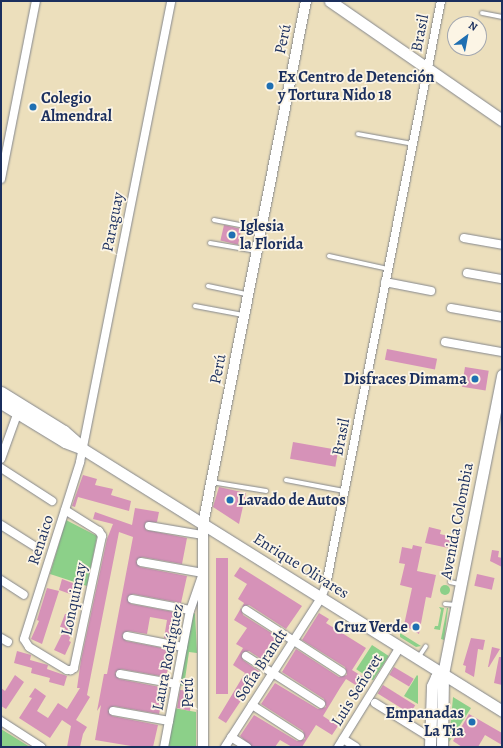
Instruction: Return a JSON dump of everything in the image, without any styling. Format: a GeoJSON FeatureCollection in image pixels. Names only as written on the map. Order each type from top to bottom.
{"type":"FeatureCollection","features":[{"type":"Feature","properties":{"kind":"main road"},"geometry":{"type":"LineString","coordinates":[[330,1],[502,120]]}},
{"type":"Feature","properties":{"kind":"main road","name":"Avenida Colombia"},"geometry":{"type":"LineString","coordinates":[[443,746],[443,674],[502,375]]}},
{"type":"Feature","properties":{"kind":"main road","name":"Enrique Olivares"},"geometry":{"type":"LineString","coordinates":[[1,392],[19,409]]}},
{"type":"Feature","properties":{"kind":"main road","name":"Enrique Olivares"},"geometry":{"type":"LineString","coordinates":[[1,403],[19,409],[64,431],[83,449],[502,711]]}},
{"type":"Feature","properties":{"kind":"main road","name":"Avenida Colombia"},"geometry":{"type":"LineString","coordinates":[[430,742],[432,686],[436,677],[443,674]]}},
{"type":"Feature","properties":{"kind":"street"},"geometry":{"type":"LineString","coordinates":[[1,179],[36,1]]}},
{"type":"Feature","properties":{"kind":"street","name":"Paraguay"},"geometry":{"type":"LineString","coordinates":[[83,449],[171,1]]}},
{"type":"Feature","properties":{"kind":"street","name":"Perú"},"geometry":{"type":"LineString","coordinates":[[203,747],[203,524],[247,294],[306,1]]}},
{"type":"Feature","properties":{"kind":"street","name":"Brasil"},"geometry":{"type":"LineString","coordinates":[[321,598],[344,491],[441,1]]}},
{"type":"Feature","properties":{"kind":"street"},"geometry":{"type":"LineString","coordinates":[[464,238],[502,245]]}},
{"type":"Feature","properties":{"kind":"street"},"geometry":{"type":"LineString","coordinates":[[467,273],[502,279]]}},
{"type":"Feature","properties":{"kind":"street"},"geometry":{"type":"LineString","coordinates":[[386,282],[431,291]]}},
{"type":"Feature","properties":{"kind":"street"},"geometry":{"type":"LineString","coordinates":[[451,308],[502,318]]}},
{"type":"Feature","properties":{"kind":"street"},"geometry":{"type":"LineString","coordinates":[[445,342],[502,352]]}},
{"type":"Feature","properties":{"kind":"street"},"geometry":{"type":"LineString","coordinates":[[1,459],[19,409]]}},
{"type":"Feature","properties":{"kind":"street","name":"Renaico"},"geometry":{"type":"LineString","coordinates":[[74,668],[67,670],[29,647],[24,639],[83,449]]}},
{"type":"Feature","properties":{"kind":"street"},"geometry":{"type":"LineString","coordinates":[[1,468],[52,501]]}},
{"type":"Feature","properties":{"kind":"street","name":"Lonquimay"},"geometry":{"type":"LineString","coordinates":[[65,510],[99,531],[102,536],[74,668]]}},
{"type":"Feature","properties":{"kind":"street"},"geometry":{"type":"LineString","coordinates":[[1,525],[36,547]]}},
{"type":"Feature","properties":{"kind":"street"},"geometry":{"type":"LineString","coordinates":[[149,526],[203,535]]}},
{"type":"Feature","properties":{"kind":"street"},"geometry":{"type":"LineString","coordinates":[[141,562],[203,573]]}},
{"type":"Feature","properties":{"kind":"street","name":"Laura Rodríguez"},"geometry":{"type":"LineString","coordinates":[[164,747],[190,610],[203,573]]}},
{"type":"Feature","properties":{"kind":"street"},"geometry":{"type":"LineString","coordinates":[[1,580],[24,595]]}},
{"type":"Feature","properties":{"kind":"street","name":"Sofía Brandt"},"geometry":{"type":"LineString","coordinates":[[225,747],[321,598]]}},
{"type":"Feature","properties":{"kind":"street"},"geometry":{"type":"LineString","coordinates":[[132,599],[190,610]]}},
{"type":"Feature","properties":{"kind":"street"},"geometry":{"type":"LineString","coordinates":[[246,610],[342,672]]}},
{"type":"Feature","properties":{"kind":"street"},"geometry":{"type":"LineString","coordinates":[[127,636],[183,646]]}},
{"type":"Feature","properties":{"kind":"street","name":"Luis Señoret"},"geometry":{"type":"LineString","coordinates":[[338,747],[400,647]]}},
{"type":"Feature","properties":{"kind":"street"},"geometry":{"type":"LineString","coordinates":[[246,656],[321,704]]}},
{"type":"Feature","properties":{"kind":"street"},"geometry":{"type":"LineString","coordinates":[[120,674],[176,684]]}},
{"type":"Feature","properties":{"kind":"street"},"geometry":{"type":"LineString","coordinates":[[375,702],[430,742]]}},
{"type":"Feature","properties":{"kind":"street"},"geometry":{"type":"LineString","coordinates":[[252,705],[300,736]]}},
{"type":"Feature","properties":{"kind":"street"},"geometry":{"type":"LineString","coordinates":[[113,711],[169,721]]}},
{"type":"Feature","properties":{"kind":"street"},"geometry":{"type":"LineString","coordinates":[[1,721],[41,747]]}},
{"type":"Feature","properties":{"kind":"street"},"geometry":{"type":"LineString","coordinates":[[231,737],[247,747]]}},
{"type":"Feature","properties":{"kind":"street"},"geometry":{"type":"LineString","coordinates":[[343,739],[356,747]]}},
{"type":"Feature","properties":{"kind":"lane"},"geometry":{"type":"LineString","coordinates":[[482,12],[502,16]]}},
{"type":"Feature","properties":{"kind":"lane"},"geometry":{"type":"LineString","coordinates":[[358,134],[413,144]]}},
{"type":"Feature","properties":{"kind":"lane"},"geometry":{"type":"LineString","coordinates":[[214,220],[260,229]]}},
{"type":"Feature","properties":{"kind":"lane"},"geometry":{"type":"LineString","coordinates":[[210,243],[256,251]]}},
{"type":"Feature","properties":{"kind":"lane"},"geometry":{"type":"LineString","coordinates":[[329,256],[388,269]]}},
{"type":"Feature","properties":{"kind":"lane"},"geometry":{"type":"LineString","coordinates":[[208,286],[247,294]]}},
{"type":"Feature","properties":{"kind":"lane"},"geometry":{"type":"LineString","coordinates":[[196,306],[243,316]]}},
{"type":"Feature","properties":{"kind":"lane"},"geometry":{"type":"LineString","coordinates":[[286,480],[344,491]]}},
{"type":"Feature","properties":{"kind":"lane"},"geometry":{"type":"LineString","coordinates":[[211,482],[266,491]]}},
{"type":"Feature","properties":{"kind":"lane"},"geometry":{"type":"LineString","coordinates":[[450,582],[461,584]]}},
{"type":"Feature","properties":{"kind":"lane"},"geometry":{"type":"LineString","coordinates":[[445,604],[457,605]]}},
{"type":"Feature","properties":{"kind":"lane"},"geometry":{"type":"LineString","coordinates":[[418,658],[426,646]]}},
{"type":"Feature","properties":{"kind":"green space"},"geometry":{"type":"Polygon","coordinates":[[[66,520],[97,536],[87,586],[50,574],[66,520]]]}},
{"type":"Feature","properties":{"kind":"green space"},"geometry":{"type":"Polygon","coordinates":[[[445,585],[450,590],[445,595],[440,590],[445,585]]]}},
{"type":"Feature","properties":{"kind":"green space"},"geometry":{"type":"Polygon","coordinates":[[[439,607],[444,608],[440,630],[434,629],[435,626],[438,626],[441,610],[439,607]]]}},
{"type":"Feature","properties":{"kind":"green space"},"geometry":{"type":"Polygon","coordinates":[[[448,608],[444,640],[441,639],[448,608]]]}},
{"type":"Feature","properties":{"kind":"green space"},"geometry":{"type":"Polygon","coordinates":[[[195,613],[197,653],[189,652],[184,686],[178,685],[192,615],[195,613]]]}},
{"type":"Feature","properties":{"kind":"green space"},"geometry":{"type":"Polygon","coordinates":[[[400,633],[421,646],[416,647],[400,637],[400,633]]]}},
{"type":"Feature","properties":{"kind":"green space"},"geometry":{"type":"Polygon","coordinates":[[[372,645],[389,656],[373,680],[356,669],[372,645]]]}},
{"type":"Feature","properties":{"kind":"green space"},"geometry":{"type":"Polygon","coordinates":[[[417,675],[418,676],[418,704],[404,696],[417,675]]]}},
{"type":"Feature","properties":{"kind":"green space"},"geometry":{"type":"Polygon","coordinates":[[[453,697],[471,708],[449,742],[453,697]]]}},
{"type":"Feature","properties":{"kind":"green space"},"geometry":{"type":"Polygon","coordinates":[[[174,708],[196,712],[196,747],[167,747],[174,708]]]}},
{"type":"Feature","properties":{"kind":"green space"},"geometry":{"type":"Polygon","coordinates":[[[1,729],[30,747],[1,747],[1,729]]]}},
{"type":"Feature","properties":{"kind":"building","name":"Iglesia la Florida"},"geometry":{"type":"Polygon","coordinates":[[[224,225],[242,229],[238,245],[220,241],[224,225]]]}},
{"type":"Feature","properties":{"kind":"building"},"geometry":{"type":"Polygon","coordinates":[[[387,349],[437,359],[435,370],[385,360],[387,349]]]}},
{"type":"Feature","properties":{"kind":"building","name":"Disfraces Dimama"},"geometry":{"type":"Polygon","coordinates":[[[465,367],[489,371],[486,391],[462,387],[465,367]]]}},
{"type":"Feature","properties":{"kind":"building"},"geometry":{"type":"Polygon","coordinates":[[[293,442],[338,450],[335,467],[290,459],[293,442]]]}},
{"type":"Feature","properties":{"kind":"building"},"geometry":{"type":"Polygon","coordinates":[[[83,475],[97,479],[95,485],[113,489],[111,495],[131,501],[129,511],[78,497],[75,507],[72,506],[83,475]]]}},
{"type":"Feature","properties":{"kind":"building","name":"Lavado de Autos"},"geometry":{"type":"Polygon","coordinates":[[[219,487],[246,493],[239,524],[213,507],[219,487]]]}},
{"type":"Feature","properties":{"kind":"building"},"geometry":{"type":"Polygon","coordinates":[[[135,508],[159,512],[157,522],[145,523],[146,530],[187,538],[182,564],[142,557],[136,561],[140,567],[187,576],[181,603],[133,594],[127,598],[131,604],[179,613],[172,639],[164,638],[167,620],[150,617],[147,634],[128,631],[122,635],[126,641],[172,650],[166,677],[121,669],[115,673],[119,679],[165,688],[159,714],[114,706],[108,710],[112,716],[158,725],[153,747],[137,747],[95,740],[101,705],[97,711],[104,674],[107,674],[133,537],[119,532],[87,695],[90,697],[76,720],[87,727],[83,734],[80,747],[67,747],[71,726],[62,720],[50,738],[19,718],[32,698],[29,697],[35,688],[46,696],[37,711],[48,718],[58,703],[67,709],[80,688],[77,688],[81,660],[107,539],[113,524],[93,519],[95,512],[132,525],[135,508]]]}},
{"type":"Feature","properties":{"kind":"building"},"geometry":{"type":"Polygon","coordinates":[[[429,527],[441,530],[440,534],[456,538],[453,549],[425,543],[429,527]]]}},
{"type":"Feature","properties":{"kind":"building"},"geometry":{"type":"Polygon","coordinates":[[[413,545],[422,547],[417,571],[436,575],[431,598],[426,597],[419,634],[404,625],[412,588],[400,585],[405,564],[399,563],[402,547],[412,549],[413,545]]]}},
{"type":"Feature","properties":{"kind":"building"},"geometry":{"type":"Polygon","coordinates":[[[492,550],[499,551],[498,557],[502,558],[502,567],[490,561],[492,550]]]}},
{"type":"Feature","properties":{"kind":"building"},"geometry":{"type":"Polygon","coordinates":[[[216,558],[228,558],[228,694],[216,694],[216,558]]]}},
{"type":"Feature","properties":{"kind":"building"},"geometry":{"type":"Polygon","coordinates":[[[240,567],[302,606],[286,629],[249,605],[242,607],[244,603],[238,599],[247,584],[234,576],[240,567]]]}},
{"type":"Feature","properties":{"kind":"building"},"geometry":{"type":"Polygon","coordinates":[[[477,574],[495,578],[492,590],[474,586],[477,574]]]}},
{"type":"Feature","properties":{"kind":"building"},"geometry":{"type":"Polygon","coordinates":[[[62,579],[75,584],[73,595],[59,590],[62,579]]]}},
{"type":"Feature","properties":{"kind":"building"},"geometry":{"type":"Polygon","coordinates":[[[47,588],[59,591],[42,644],[31,639],[39,621],[37,620],[47,588]]]}},
{"type":"Feature","properties":{"kind":"building"},"geometry":{"type":"Polygon","coordinates":[[[241,608],[243,615],[281,639],[267,663],[249,651],[242,653],[243,660],[260,672],[226,723],[218,718],[245,673],[233,665],[243,648],[236,644],[247,628],[234,620],[241,608]]]}},
{"type":"Feature","properties":{"kind":"building"},"geometry":{"type":"Polygon","coordinates":[[[319,613],[329,619],[326,623],[366,648],[352,670],[368,680],[362,689],[346,679],[340,688],[323,716],[338,726],[332,735],[316,725],[302,747],[292,747],[280,740],[275,747],[252,747],[240,736],[254,715],[297,741],[305,739],[303,731],[261,704],[275,683],[318,709],[326,707],[324,699],[282,672],[296,649],[339,677],[347,675],[345,667],[302,640],[319,613]]]}},
{"type":"Feature","properties":{"kind":"building"},"geometry":{"type":"Polygon","coordinates":[[[65,614],[77,617],[69,641],[71,642],[65,655],[54,650],[65,628],[60,627],[65,614]]]}},
{"type":"Feature","properties":{"kind":"building"},"geometry":{"type":"Polygon","coordinates":[[[471,638],[485,640],[483,650],[478,649],[474,677],[465,672],[466,666],[463,665],[471,638]]]}},
{"type":"Feature","properties":{"kind":"building"},"geometry":{"type":"Polygon","coordinates":[[[492,647],[500,649],[488,667],[492,647]]]}},
{"type":"Feature","properties":{"kind":"building"},"geometry":{"type":"Polygon","coordinates":[[[17,651],[31,655],[30,660],[48,665],[47,669],[67,676],[64,686],[49,682],[50,678],[31,673],[32,668],[14,663],[17,651]]]}},
{"type":"Feature","properties":{"kind":"building"},"geometry":{"type":"Polygon","coordinates":[[[499,657],[502,657],[502,685],[494,683],[499,657]]]}},
{"type":"Feature","properties":{"kind":"building"},"geometry":{"type":"Polygon","coordinates":[[[394,667],[414,679],[409,687],[389,675],[394,667]]]}},
{"type":"Feature","properties":{"kind":"building"},"geometry":{"type":"Polygon","coordinates":[[[15,675],[24,682],[6,709],[1,706],[1,688],[5,691],[15,675]]]}},
{"type":"Feature","properties":{"kind":"building"},"geometry":{"type":"Polygon","coordinates":[[[383,685],[415,705],[410,714],[378,693],[383,685]]]}},
{"type":"Feature","properties":{"kind":"building"},"geometry":{"type":"Polygon","coordinates":[[[180,690],[192,691],[190,711],[177,708],[180,690]]]}},
{"type":"Feature","properties":{"kind":"building"},"geometry":{"type":"Polygon","coordinates":[[[469,714],[502,733],[502,745],[485,735],[478,747],[462,747],[453,741],[469,714]]]}},
{"type":"Feature","properties":{"kind":"place","name":"Ex Centro de Detención y Tortura Nido 18"},"geometry":{"type":"Point","coordinates":[270,86]}},
{"type":"Feature","properties":{"kind":"place","name":"Colegio Almendral"},"geometry":{"type":"Point","coordinates":[33,107]}},
{"type":"Feature","properties":{"kind":"place","name":"Iglesia la Florida"},"geometry":{"type":"Point","coordinates":[232,235]}},
{"type":"Feature","properties":{"kind":"place","name":"Disfraces Dimama"},"geometry":{"type":"Point","coordinates":[475,379]}},
{"type":"Feature","properties":{"kind":"place","name":"Lavado de Autos"},"geometry":{"type":"Point","coordinates":[230,500]}},
{"type":"Feature","properties":{"kind":"place","name":"Cruz Verde"},"geometry":{"type":"Point","coordinates":[416,627]}},
{"type":"Feature","properties":{"kind":"place","name":"Empanadas La Tia"},"geometry":{"type":"Point","coordinates":[472,722]}}]}
